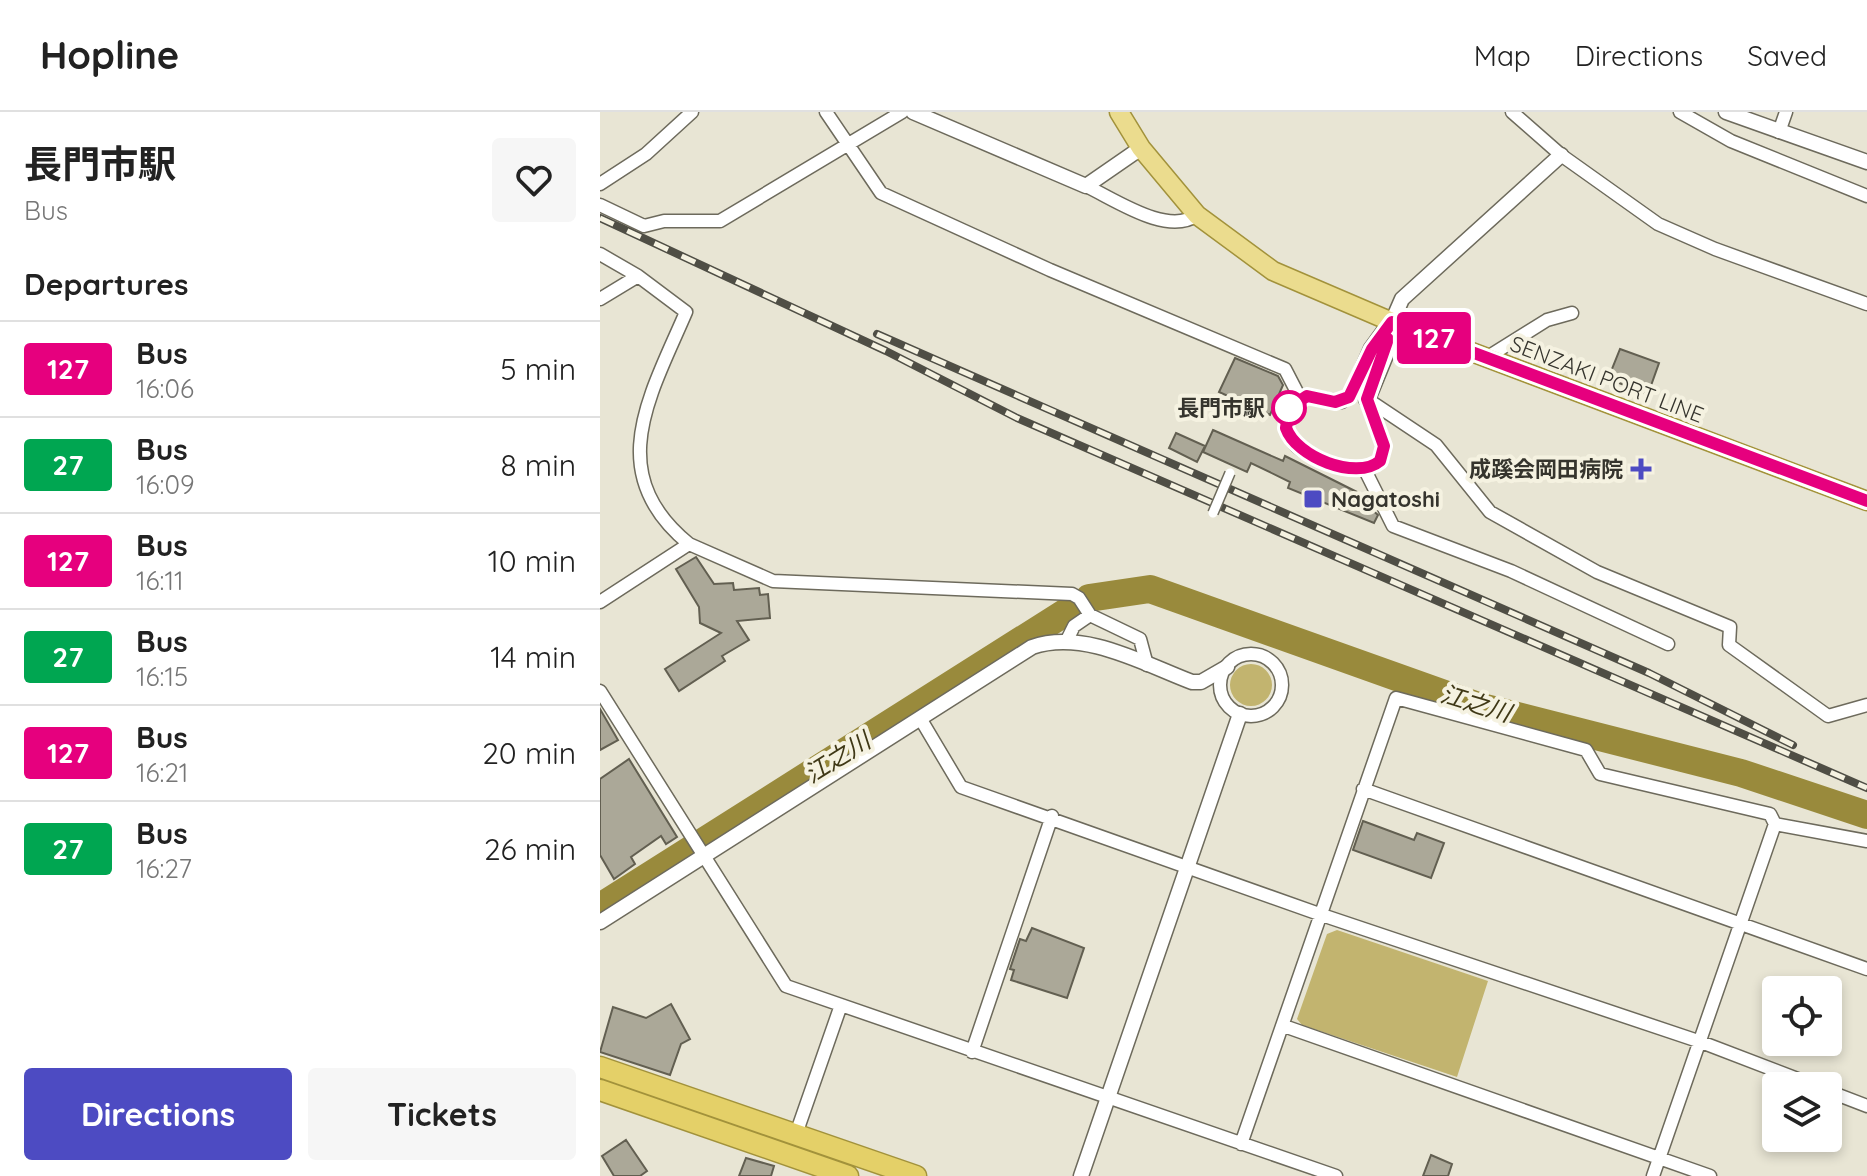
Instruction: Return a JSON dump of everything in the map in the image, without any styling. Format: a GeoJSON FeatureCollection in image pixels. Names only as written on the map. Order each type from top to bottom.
{"type":"FeatureCollection","features":[{"type":"Feature","properties":{"kind":"highway"},"geometry":{"type":"LineString","coordinates":[[600,1067],[916,1176]]}},
{"type":"Feature","properties":{"kind":"highway"},"geometry":{"type":"LineString","coordinates":[[600,1090],[848,1176]]}},
{"type":"Feature","properties":{"kind":"main road","name":"SENZAKI PORT LINE"},"geometry":{"type":"LineString","coordinates":[[1119,112],[1141,148],[1197,215],[1273,271],[1392,322],[1867,501]]}},
{"type":"Feature","properties":{"kind":"main road"},"geometry":{"type":"LineString","coordinates":[[1361,394],[1385,355],[1392,322]]}},
{"type":"Feature","properties":{"kind":"street"},"geometry":{"type":"LineString","coordinates":[[600,184],[646,154],[692,112]]}},
{"type":"Feature","properties":{"kind":"street"},"geometry":{"type":"LineString","coordinates":[[826,112],[881,193],[1050,270],[1285,369],[1300,398]]}},
{"type":"Feature","properties":{"kind":"street"},"geometry":{"type":"LineString","coordinates":[[600,205],[644,226],[664,221],[720,221],[902,112]]}},
{"type":"Feature","properties":{"kind":"street"},"geometry":{"type":"LineString","coordinates":[[913,112],[1167,222],[1186,223],[1197,215]]}},
{"type":"Feature","properties":{"kind":"street"},"geometry":{"type":"LineString","coordinates":[[1512,112],[1561,155],[1658,224],[1715,249],[1867,304]]}},
{"type":"Feature","properties":{"kind":"street"},"geometry":{"type":"LineString","coordinates":[[1680,112],[1731,141],[1867,196]]}},
{"type":"Feature","properties":{"kind":"street"},"geometry":{"type":"LineString","coordinates":[[1726,112],[1867,162]]}},
{"type":"Feature","properties":{"kind":"street"},"geometry":{"type":"LineString","coordinates":[[1779,132],[1786,112]]}},
{"type":"Feature","properties":{"kind":"street"},"geometry":{"type":"LineString","coordinates":[[1086,186],[1141,148]]}},
{"type":"Feature","properties":{"kind":"street"},"geometry":{"type":"LineString","coordinates":[[1392,322],[1402,299],[1561,155]]}},
{"type":"Feature","properties":{"kind":"street"},"geometry":{"type":"LineString","coordinates":[[600,254],[638,276],[686,312],[649,395],[640,452],[642,480],[649,498],[664,523],[689,544],[773,581],[1072,594],[1079,598],[1090,615],[1140,639],[1147,665]]}},
{"type":"Feature","properties":{"kind":"street"},"geometry":{"type":"LineString","coordinates":[[600,299],[638,276]]}},
{"type":"Feature","properties":{"kind":"street"},"geometry":{"type":"LineString","coordinates":[[1486,358],[1547,320],[1572,313]]}},
{"type":"Feature","properties":{"kind":"street"},"geometry":{"type":"LineString","coordinates":[[1361,394],[1384,446],[1380,461],[1365,470],[1353,471],[1300,450],[1292,441],[1286,428],[1286,414],[1300,398],[1314,396],[1342,402],[1361,394]]}},
{"type":"Feature","properties":{"kind":"street"},"geometry":{"type":"LineString","coordinates":[[1361,394],[1436,445],[1490,512],[1597,572],[1730,627],[1729,645],[1828,716],[1867,705]]}},
{"type":"Feature","properties":{"kind":"street"},"geometry":{"type":"LineString","coordinates":[[1365,470],[1393,526],[1511,571],[1668,644]]}},
{"type":"Feature","properties":{"kind":"street"},"geometry":{"type":"LineString","coordinates":[[1213,513],[1230,473]]}},
{"type":"Feature","properties":{"kind":"street"},"geometry":{"type":"LineString","coordinates":[[600,602],[689,544]]}},
{"type":"Feature","properties":{"kind":"street"},"geometry":{"type":"LineString","coordinates":[[1067,640],[1074,626],[1090,615]]}},
{"type":"Feature","properties":{"kind":"street"},"geometry":{"type":"LineString","coordinates":[[600,922],[1032,647],[1067,640],[1192,682],[1201,682],[1237,658],[1254,655],[1270,661],[1280,675],[1282,692],[1273,708],[1257,716],[1240,714],[1222,695],[1221,678],[1227,667]]}},
{"type":"Feature","properties":{"kind":"street"},"geometry":{"type":"LineString","coordinates":[[600,691],[786,986],[1336,1176]]}},
{"type":"Feature","properties":{"kind":"street"},"geometry":{"type":"LineString","coordinates":[[1241,1144],[1396,698],[1586,750],[1600,774],[1770,814],[1775,824],[1738,923],[1701,1042],[1653,1176]]}},
{"type":"Feature","properties":{"kind":"street"},"geometry":{"type":"LineString","coordinates":[[1081,1176],[1240,714]]}},
{"type":"Feature","properties":{"kind":"street"},"geometry":{"type":"LineString","coordinates":[[920,718],[961,787],[1052,816],[1322,915],[1701,1042],[1779,1072]]}},
{"type":"Feature","properties":{"kind":"street"},"geometry":{"type":"LineString","coordinates":[[1363,789],[1867,969]]}},
{"type":"Feature","properties":{"kind":"street"},"geometry":{"type":"LineString","coordinates":[[972,1052],[1052,816]]}},
{"type":"Feature","properties":{"kind":"street"},"geometry":{"type":"LineString","coordinates":[[1775,824],[1867,841]]}},
{"type":"Feature","properties":{"kind":"street"},"geometry":{"type":"LineString","coordinates":[[796,1134],[841,1005]]}},
{"type":"Feature","properties":{"kind":"street"},"geometry":{"type":"LineString","coordinates":[[1284,1026],[1710,1176]]}},
{"type":"Feature","properties":{"kind":"street"},"geometry":{"type":"LineString","coordinates":[[1842,1096],[1867,1106]]}},
{"type":"Feature","properties":{"kind":"shaded area"},"geometry":{"type":"Polygon","coordinates":[[[1251,664],[1266,670],[1272,685],[1266,700],[1251,706],[1236,700],[1230,685],[1236,670],[1251,664]]]}},
{"type":"Feature","properties":{"kind":"shaded area"},"geometry":{"type":"Polygon","coordinates":[[[1337,930],[1488,981],[1457,1077],[1302,1025],[1297,1019],[1327,934],[1337,930]]]}},
{"type":"Feature","properties":{"kind":"building"},"geometry":{"type":"Polygon","coordinates":[[[1620,349],[1659,363],[1648,394],[1608,379],[1620,349]]]}},
{"type":"Feature","properties":{"kind":"building"},"geometry":{"type":"Polygon","coordinates":[[[1235,358],[1278,376],[1283,385],[1270,415],[1219,392],[1235,358]]]}},
{"type":"Feature","properties":{"kind":"building"},"geometry":{"type":"Polygon","coordinates":[[[1213,430],[1283,461],[1285,456],[1369,498],[1370,508],[1378,515],[1374,523],[1288,488],[1290,482],[1251,463],[1247,472],[1203,452],[1213,430]]]}},
{"type":"Feature","properties":{"kind":"building"},"geometry":{"type":"Polygon","coordinates":[[[1176,433],[1205,446],[1197,462],[1169,448],[1176,433]]]}},
{"type":"Feature","properties":{"kind":"building"},"geometry":{"type":"Polygon","coordinates":[[[696,557],[714,584],[733,583],[734,590],[759,588],[760,595],[768,594],[770,618],[737,621],[749,640],[722,656],[725,661],[679,691],[665,669],[721,633],[700,623],[699,607],[676,569],[696,557]]]}},
{"type":"Feature","properties":{"kind":"building"},"geometry":{"type":"Polygon","coordinates":[[[600,709],[618,740],[600,750],[600,709]]]}},
{"type":"Feature","properties":{"kind":"building"},"geometry":{"type":"Polygon","coordinates":[[[629,759],[677,837],[666,844],[661,836],[631,857],[635,864],[614,879],[600,855],[600,779],[629,759]]]}},
{"type":"Feature","properties":{"kind":"building"},"geometry":{"type":"Polygon","coordinates":[[[1363,821],[1414,840],[1417,833],[1444,843],[1431,878],[1353,850],[1363,821]]]}},
{"type":"Feature","properties":{"kind":"building"},"geometry":{"type":"Polygon","coordinates":[[[1032,928],[1084,948],[1067,998],[1011,980],[1014,970],[1010,969],[1020,939],[1026,941],[1032,928]]]}},
{"type":"Feature","properties":{"kind":"building"},"geometry":{"type":"Polygon","coordinates":[[[671,1004],[690,1039],[681,1044],[670,1075],[600,1052],[613,1007],[646,1018],[671,1004]]]}},
{"type":"Feature","properties":{"kind":"building"},"geometry":{"type":"Polygon","coordinates":[[[626,1140],[647,1171],[640,1176],[614,1176],[602,1156],[626,1140]]]}},
{"type":"Feature","properties":{"kind":"building"},"geometry":{"type":"Polygon","coordinates":[[[1431,1155],[1452,1164],[1448,1176],[1423,1176],[1431,1155]]]}},
{"type":"Feature","properties":{"kind":"building"},"geometry":{"type":"Polygon","coordinates":[[[746,1158],[774,1166],[771,1176],[739,1176],[746,1158]]]}},
{"type":"Feature","properties":{"kind":"waterway","name":"江之川"},"geometry":{"type":"LineString","coordinates":[[1089,598],[1150,589],[1478,706],[1741,773],[1867,815]]}},
{"type":"Feature","properties":{"kind":"waterway","name":"江之川"},"geometry":{"type":"LineString","coordinates":[[600,907],[1074,607]]}},
{"type":"Feature","properties":{"kind":"railway"},"geometry":{"type":"LineString","coordinates":[[600,218],[886,351],[1017,418],[1867,788]]}},
{"type":"Feature","properties":{"kind":"railway"},"geometry":{"type":"LineString","coordinates":[[877,334],[1649,673],[1793,745]]}},
{"type":"Feature","properties":{"kind":"bus line","name":"127"},"geometry":{"type":"LineString","coordinates":[[1388,339],[1385,355],[1367,399],[1368,411],[1384,446],[1380,461],[1372,468],[1353,471],[1300,450],[1286,428],[1289,408],[1295,401],[1307,396],[1335,402],[1349,397],[1372,349],[1392,322],[1698,440],[1867,501]]}},
{"type":"Feature","properties":{"kind":"place","name":"長門市駅"},"geometry":{"type":"Point","coordinates":[1289,408]}},
{"type":"Feature","properties":{"kind":"place","name":"成蹊会岡田病院"},"geometry":{"type":"Point","coordinates":[1641,469]}},
{"type":"Feature","properties":{"kind":"place","name":"Nagatoshi"},"geometry":{"type":"Point","coordinates":[1313,499]}}]}
